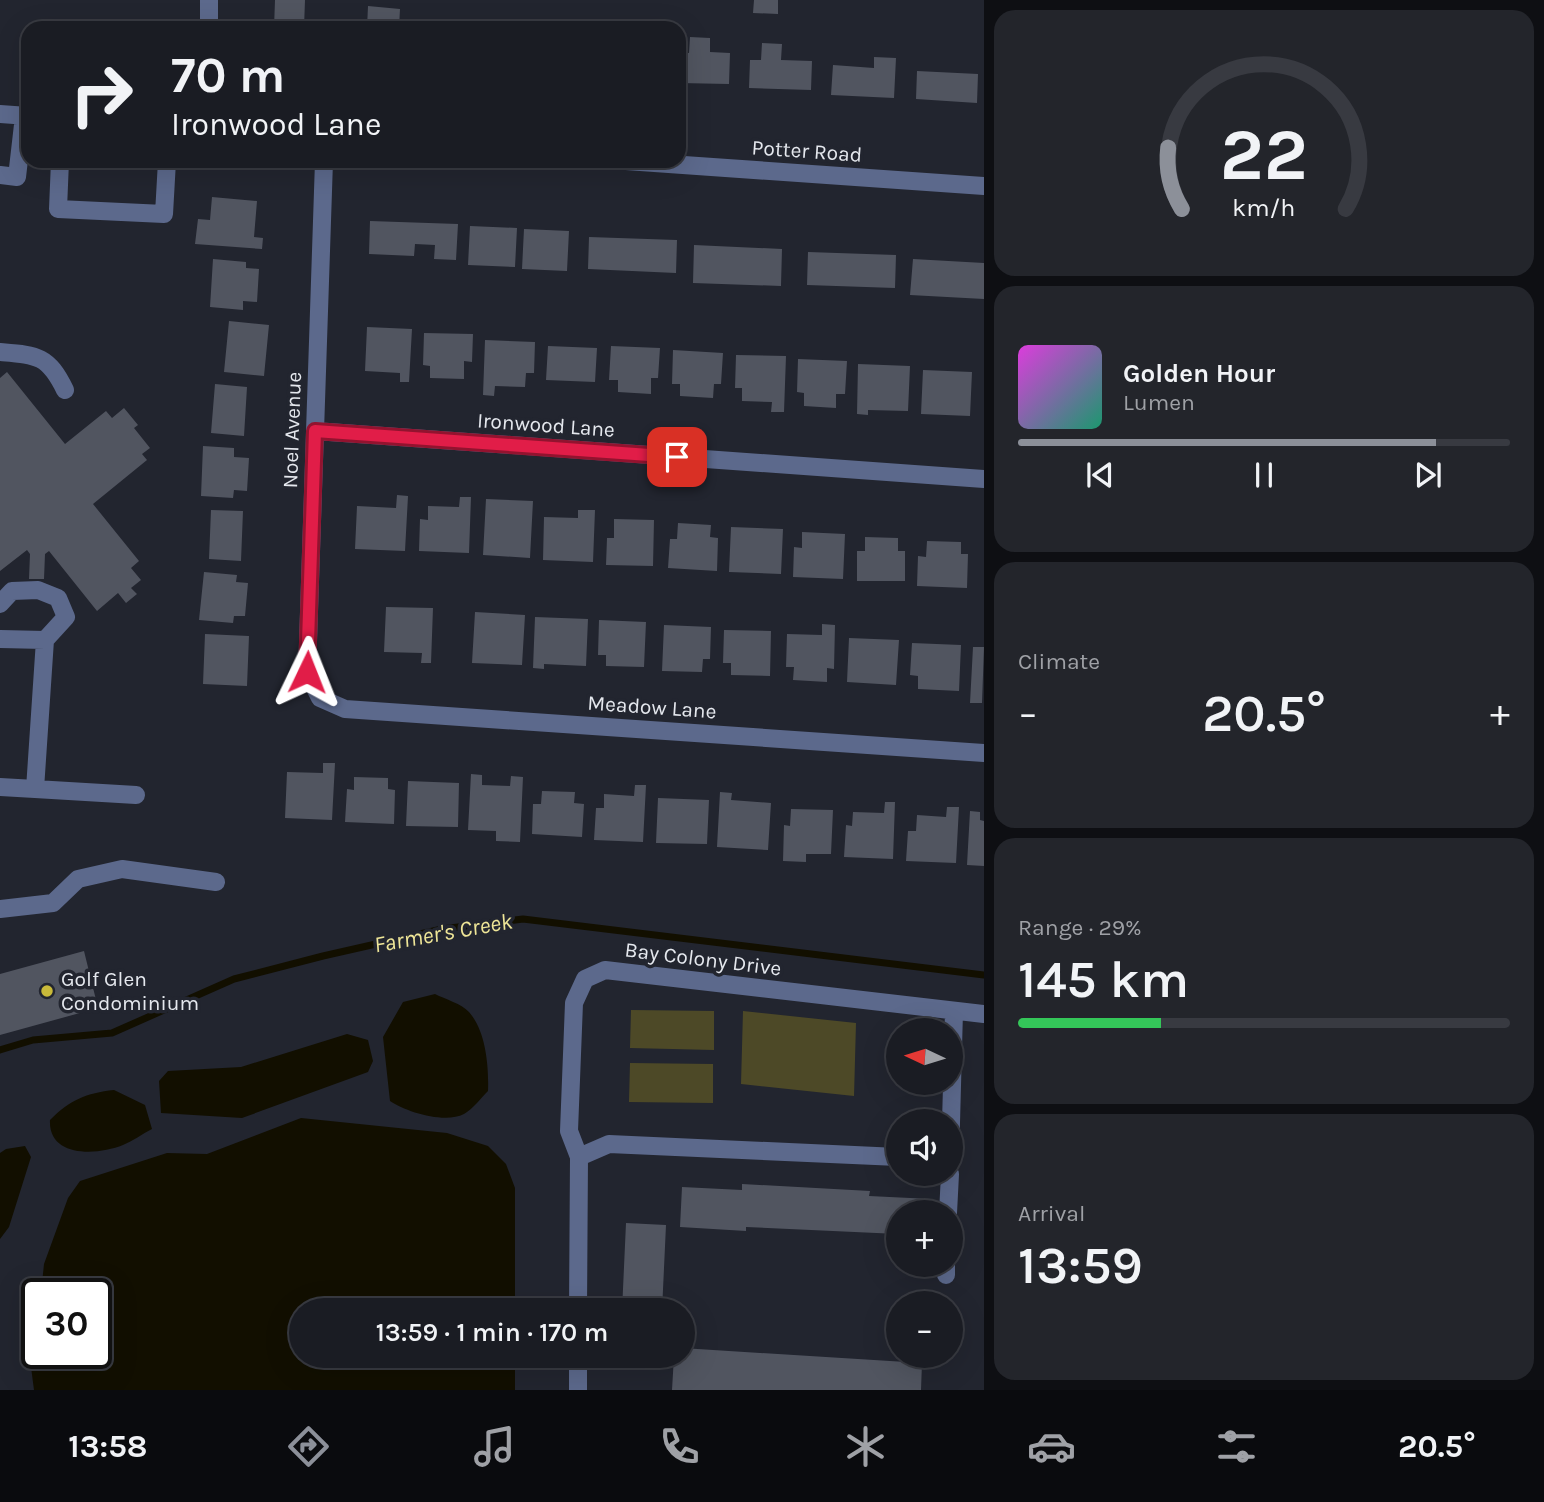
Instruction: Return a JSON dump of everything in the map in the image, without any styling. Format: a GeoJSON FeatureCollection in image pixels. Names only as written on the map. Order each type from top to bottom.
{"type":"FeatureCollection","features":[{"type":"Feature","properties":{"kind":"street"},"geometry":{"type":"LineString","coordinates":[[209,0],[209,21]]}},
{"type":"Feature","properties":{"kind":"street"},"geometry":{"type":"LineString","coordinates":[[0,114],[21,116]]}},
{"type":"Feature","properties":{"kind":"street"},"geometry":{"type":"LineString","coordinates":[[0,175],[17,177],[21,150]]}},
{"type":"Feature","properties":{"kind":"street","name":"Potter Road"},"geometry":{"type":"LineString","coordinates":[[686,165],[984,186]]}},
{"type":"Feature","properties":{"kind":"street"},"geometry":{"type":"LineString","coordinates":[[60,168],[58,209],[164,214],[167,168]]}},
{"type":"Feature","properties":{"kind":"street","name":"Noel Avenue"},"geometry":{"type":"LineString","coordinates":[[320,698],[307,672],[324,168]]}},
{"type":"Feature","properties":{"kind":"street"},"geometry":{"type":"LineString","coordinates":[[0,352],[34,355],[53,365],[65,390]]}},
{"type":"Feature","properties":{"kind":"street","name":"Ironwood Lane"},"geometry":{"type":"LineString","coordinates":[[315,431],[984,479]]}},
{"type":"Feature","properties":{"kind":"street"},"geometry":{"type":"LineString","coordinates":[[0,604],[12,592],[38,590],[58,598],[66,617],[45,640],[35,789]]}},
{"type":"Feature","properties":{"kind":"street"},"geometry":{"type":"LineString","coordinates":[[0,639],[45,640]]}},
{"type":"Feature","properties":{"kind":"street","name":"Meadow Lane"},"geometry":{"type":"LineString","coordinates":[[320,698],[345,709],[984,753]]}},
{"type":"Feature","properties":{"kind":"street"},"geometry":{"type":"LineString","coordinates":[[0,787],[136,794]]}},
{"type":"Feature","properties":{"kind":"street"},"geometry":{"type":"LineString","coordinates":[[0,909],[53,903],[78,879],[122,869],[216,882]]}},
{"type":"Feature","properties":{"kind":"street","name":"Bay Colony Drive"},"geometry":{"type":"LineString","coordinates":[[578,1298],[579,1157],[569,1131],[574,1003],[585,979],[605,970],[984,1014]]}},
{"type":"Feature","properties":{"kind":"street"},"geometry":{"type":"LineString","coordinates":[[951,1109],[954,1011]]}},
{"type":"Feature","properties":{"kind":"street"},"geometry":{"type":"LineString","coordinates":[[579,1157],[609,1144],[886,1156]]}},
{"type":"Feature","properties":{"kind":"street"},"geometry":{"type":"LineString","coordinates":[[578,1368],[578,1390]]}},
{"type":"Feature","properties":{"kind":"shaded area"},"geometry":{"type":"Polygon","coordinates":[[[435,994],[469,1012],[479,1029],[485,1050],[488,1091],[471,1109],[456,1117],[426,1115],[390,1101],[383,1037],[403,1002],[435,994]]]}},
{"type":"Feature","properties":{"kind":"shaded area"},"geometry":{"type":"Polygon","coordinates":[[[631,1010],[714,1011],[714,1050],[630,1048],[631,1010]]]}},
{"type":"Feature","properties":{"kind":"shaded area"},"geometry":{"type":"Polygon","coordinates":[[[743,1011],[856,1023],[854,1096],[741,1084],[743,1011]]]}},
{"type":"Feature","properties":{"kind":"shaded area"},"geometry":{"type":"Polygon","coordinates":[[[347,1034],[368,1040],[373,1061],[368,1072],[242,1118],[161,1113],[159,1081],[168,1071],[241,1067],[347,1034]]]}},
{"type":"Feature","properties":{"kind":"shaded area"},"geometry":{"type":"Polygon","coordinates":[[[630,1063],[713,1064],[713,1103],[629,1102],[630,1063]]]}},
{"type":"Feature","properties":{"kind":"shaded area"},"geometry":{"type":"Polygon","coordinates":[[[114,1090],[145,1105],[152,1129],[123,1145],[100,1151],[76,1150],[57,1141],[51,1132],[50,1120],[57,1113],[79,1099],[114,1090]]]}},
{"type":"Feature","properties":{"kind":"shaded area"},"geometry":{"type":"Polygon","coordinates":[[[301,1118],[447,1133],[488,1146],[506,1164],[515,1188],[515,1298],[289,1298],[289,1368],[515,1368],[515,1390],[34,1390],[31,1369],[112,1369],[112,1278],[43,1278],[44,1264],[68,1198],[80,1181],[167,1153],[207,1154],[301,1118]]]}},
{"type":"Feature","properties":{"kind":"shaded area"},"geometry":{"type":"Polygon","coordinates":[[[25,1146],[31,1157],[9,1227],[0,1239],[0,1153],[6,1149],[25,1146]]]}},
{"type":"Feature","properties":{"kind":"building"},"geometry":{"type":"Polygon","coordinates":[[[275,0],[305,0],[304,21],[274,21],[275,0]]]}},
{"type":"Feature","properties":{"kind":"building"},"geometry":{"type":"Polygon","coordinates":[[[754,0],[778,0],[778,14],[753,13],[754,0]]]}},
{"type":"Feature","properties":{"kind":"building"},"geometry":{"type":"Polygon","coordinates":[[[368,6],[400,9],[399,21],[367,21],[368,6]]]}},
{"type":"Feature","properties":{"kind":"building"},"geometry":{"type":"Polygon","coordinates":[[[690,37],[710,38],[710,52],[730,53],[729,84],[686,83],[686,53],[689,53],[690,37]]]}},
{"type":"Feature","properties":{"kind":"building"},"geometry":{"type":"Polygon","coordinates":[[[762,43],[782,44],[781,60],[812,61],[811,90],[749,88],[750,60],[761,60],[762,43]]]}},
{"type":"Feature","properties":{"kind":"building"},"geometry":{"type":"Polygon","coordinates":[[[874,57],[896,58],[894,98],[831,95],[833,65],[874,68],[874,57]]]}},
{"type":"Feature","properties":{"kind":"building"},"geometry":{"type":"Polygon","coordinates":[[[917,71],[978,74],[977,103],[916,99],[917,71]]]}},
{"type":"Feature","properties":{"kind":"building"},"geometry":{"type":"Polygon","coordinates":[[[212,197],[257,201],[254,237],[263,238],[262,249],[195,244],[198,219],[210,220],[212,197]]]}},
{"type":"Feature","properties":{"kind":"building"},"geometry":{"type":"Polygon","coordinates":[[[370,221],[458,224],[456,260],[434,259],[435,245],[415,244],[414,256],[369,254],[370,221]]]}},
{"type":"Feature","properties":{"kind":"building"},"geometry":{"type":"Polygon","coordinates":[[[470,226],[517,228],[515,267],[468,265],[470,226]]]}},
{"type":"Feature","properties":{"kind":"building"},"geometry":{"type":"Polygon","coordinates":[[[524,229],[569,231],[567,271],[522,269],[524,229]]]}},
{"type":"Feature","properties":{"kind":"building"},"geometry":{"type":"Polygon","coordinates":[[[589,237],[677,240],[676,273],[588,269],[589,237]]]}},
{"type":"Feature","properties":{"kind":"building"},"geometry":{"type":"Polygon","coordinates":[[[694,245],[782,249],[781,286],[693,283],[694,245]]]}},
{"type":"Feature","properties":{"kind":"building"},"geometry":{"type":"Polygon","coordinates":[[[808,252],[896,255],[895,288],[807,285],[808,252]]]}},
{"type":"Feature","properties":{"kind":"building"},"geometry":{"type":"Polygon","coordinates":[[[213,259],[246,262],[246,268],[259,269],[257,302],[243,301],[243,310],[210,307],[213,259]]]}},
{"type":"Feature","properties":{"kind":"building"},"geometry":{"type":"Polygon","coordinates":[[[913,259],[984,263],[984,299],[910,295],[913,259]]]}},
{"type":"Feature","properties":{"kind":"building"},"geometry":{"type":"Polygon","coordinates":[[[229,321],[269,325],[264,376],[224,372],[229,321]]]}},
{"type":"Feature","properties":{"kind":"building"},"geometry":{"type":"Polygon","coordinates":[[[367,327],[412,329],[409,382],[400,382],[400,373],[365,371],[367,327]]]}},
{"type":"Feature","properties":{"kind":"building"},"geometry":{"type":"Polygon","coordinates":[[[424,333],[473,334],[472,362],[464,361],[464,379],[430,378],[430,366],[423,365],[424,333]]]}},
{"type":"Feature","properties":{"kind":"building"},"geometry":{"type":"Polygon","coordinates":[[[485,340],[535,342],[534,373],[526,373],[525,387],[495,386],[494,396],[483,395],[485,340]]]}},
{"type":"Feature","properties":{"kind":"building"},"geometry":{"type":"Polygon","coordinates":[[[548,346],[597,348],[595,382],[546,380],[548,346]]]}},
{"type":"Feature","properties":{"kind":"building"},"geometry":{"type":"Polygon","coordinates":[[[611,346],[660,348],[658,378],[651,378],[651,394],[618,392],[618,380],[609,380],[611,346]]]}},
{"type":"Feature","properties":{"kind":"building"},"geometry":{"type":"Polygon","coordinates":[[[673,350],[723,353],[721,384],[714,384],[713,398],[680,396],[680,384],[672,384],[673,350]]]}},
{"type":"Feature","properties":{"kind":"building"},"geometry":{"type":"Polygon","coordinates":[[[736,355],[786,356],[784,412],[771,412],[772,402],[742,401],[742,388],[735,388],[736,355]]]}},
{"type":"Feature","properties":{"kind":"building"},"geometry":{"type":"Polygon","coordinates":[[[798,359],[847,361],[845,394],[836,394],[836,408],[804,406],[804,393],[797,392],[798,359]]]}},
{"type":"Feature","properties":{"kind":"building"},"geometry":{"type":"Polygon","coordinates":[[[858,364],[910,366],[908,411],[868,410],[868,415],[857,414],[858,364]]]}},
{"type":"Feature","properties":{"kind":"building"},"geometry":{"type":"Polygon","coordinates":[[[923,370],[972,372],[970,416],[921,414],[923,370]]]}},
{"type":"Feature","properties":{"kind":"building"},"geometry":{"type":"Polygon","coordinates":[[[7,372],[65,444],[106,411],[112,418],[124,408],[138,425],[134,428],[150,448],[142,454],[147,460],[93,504],[139,561],[131,568],[141,580],[131,588],[137,594],[126,603],[118,593],[97,611],[49,551],[45,554],[44,579],[29,579],[30,554],[27,550],[0,571],[0,378],[7,372]]]}},
{"type":"Feature","properties":{"kind":"building"},"geometry":{"type":"Polygon","coordinates":[[[215,384],[247,387],[244,436],[211,433],[215,384]]]}},
{"type":"Feature","properties":{"kind":"building"},"geometry":{"type":"Polygon","coordinates":[[[203,446],[234,448],[234,457],[249,458],[247,491],[234,490],[233,498],[201,496],[203,446]]]}},
{"type":"Feature","properties":{"kind":"building"},"geometry":{"type":"Polygon","coordinates":[[[397,495],[408,496],[405,551],[355,549],[357,506],[396,508],[397,495]]]}},
{"type":"Feature","properties":{"kind":"building"},"geometry":{"type":"Polygon","coordinates":[[[460,497],[471,497],[469,553],[419,551],[420,519],[428,520],[428,506],[459,507],[460,497]]]}},
{"type":"Feature","properties":{"kind":"building"},"geometry":{"type":"Polygon","coordinates":[[[486,499],[533,501],[530,558],[483,555],[486,499]]]}},
{"type":"Feature","properties":{"kind":"building"},"geometry":{"type":"Polygon","coordinates":[[[211,510],[243,511],[241,561],[209,559],[211,510]]]}},
{"type":"Feature","properties":{"kind":"building"},"geometry":{"type":"Polygon","coordinates":[[[578,510],[595,510],[593,562],[543,560],[544,517],[578,518],[578,510]]]}},
{"type":"Feature","properties":{"kind":"building"},"geometry":{"type":"Polygon","coordinates":[[[614,519],[654,520],[653,566],[606,565],[607,538],[614,538],[614,519]]]}},
{"type":"Feature","properties":{"kind":"building"},"geometry":{"type":"Polygon","coordinates":[[[678,523],[711,525],[710,537],[718,538],[717,571],[668,568],[670,539],[677,539],[678,523]]]}},
{"type":"Feature","properties":{"kind":"building"},"geometry":{"type":"Polygon","coordinates":[[[731,527],[783,529],[781,574],[729,572],[731,527]]]}},
{"type":"Feature","properties":{"kind":"building"},"geometry":{"type":"Polygon","coordinates":[[[802,532],[845,534],[843,579],[793,577],[794,547],[802,548],[802,532]]]}},
{"type":"Feature","properties":{"kind":"building"},"geometry":{"type":"Polygon","coordinates":[[[865,537],[898,538],[898,551],[905,551],[905,581],[857,581],[857,551],[865,551],[865,537]]]}},
{"type":"Feature","properties":{"kind":"building"},"geometry":{"type":"Polygon","coordinates":[[[927,541],[961,542],[961,554],[968,554],[967,588],[917,586],[918,556],[926,557],[927,541]]]}},
{"type":"Feature","properties":{"kind":"building"},"geometry":{"type":"Polygon","coordinates":[[[204,572],[237,575],[236,582],[248,583],[245,616],[234,616],[233,623],[199,620],[204,572]]]}},
{"type":"Feature","properties":{"kind":"building"},"geometry":{"type":"Polygon","coordinates":[[[386,607],[433,608],[431,663],[421,663],[422,653],[384,652],[386,607]]]}},
{"type":"Feature","properties":{"kind":"building"},"geometry":{"type":"Polygon","coordinates":[[[475,612],[525,615],[522,665],[472,663],[475,612]]]}},
{"type":"Feature","properties":{"kind":"building"},"geometry":{"type":"Polygon","coordinates":[[[535,617],[588,619],[586,666],[544,664],[544,669],[533,668],[535,617]]]}},
{"type":"Feature","properties":{"kind":"building"},"geometry":{"type":"Polygon","coordinates":[[[599,620],[646,622],[644,667],[606,666],[606,655],[598,655],[599,620]]]}},
{"type":"Feature","properties":{"kind":"building"},"geometry":{"type":"Polygon","coordinates":[[[822,624],[835,625],[834,669],[827,668],[827,682],[793,680],[794,667],[786,667],[787,634],[822,635],[822,624]]]}},
{"type":"Feature","properties":{"kind":"building"},"geometry":{"type":"Polygon","coordinates":[[[664,625],[711,627],[710,659],[703,659],[702,672],[662,671],[664,625]]]}},
{"type":"Feature","properties":{"kind":"building"},"geometry":{"type":"Polygon","coordinates":[[[724,630],[771,631],[770,676],[731,675],[731,663],[723,663],[724,630]]]}},
{"type":"Feature","properties":{"kind":"building"},"geometry":{"type":"Polygon","coordinates":[[[205,634],[249,636],[247,686],[203,684],[205,634]]]}},
{"type":"Feature","properties":{"kind":"building"},"geometry":{"type":"Polygon","coordinates":[[[849,638],[899,640],[896,685],[847,682],[849,638]]]}},
{"type":"Feature","properties":{"kind":"building"},"geometry":{"type":"Polygon","coordinates":[[[912,643],[961,645],[959,691],[918,689],[918,676],[910,675],[912,643]]]}},
{"type":"Feature","properties":{"kind":"building"},"geometry":{"type":"Polygon","coordinates":[[[973,647],[984,647],[982,703],[970,703],[973,647]]]}},
{"type":"Feature","properties":{"kind":"building"},"geometry":{"type":"Polygon","coordinates":[[[323,763],[335,763],[332,820],[285,818],[287,772],[323,773],[323,763]]]}},
{"type":"Feature","properties":{"kind":"building"},"geometry":{"type":"Polygon","coordinates":[[[471,774],[482,775],[482,785],[510,786],[511,776],[523,777],[520,842],[496,841],[496,831],[468,830],[471,774]]]}},
{"type":"Feature","properties":{"kind":"building"},"geometry":{"type":"Polygon","coordinates":[[[354,777],[388,778],[388,789],[395,790],[394,824],[345,822],[347,789],[354,790],[354,777]]]}},
{"type":"Feature","properties":{"kind":"building"},"geometry":{"type":"Polygon","coordinates":[[[408,781],[459,783],[458,827],[406,826],[408,781]]]}},
{"type":"Feature","properties":{"kind":"building"},"geometry":{"type":"Polygon","coordinates":[[[635,785],[646,785],[643,842],[594,840],[596,808],[604,808],[604,794],[634,796],[635,785]]]}},
{"type":"Feature","properties":{"kind":"building"},"geometry":{"type":"Polygon","coordinates":[[[542,791],[575,792],[574,803],[584,804],[582,837],[532,834],[533,804],[541,804],[542,791]]]}},
{"type":"Feature","properties":{"kind":"building"},"geometry":{"type":"Polygon","coordinates":[[[720,792],[732,793],[731,800],[771,803],[768,850],[717,847],[720,792]]]}},
{"type":"Feature","properties":{"kind":"building"},"geometry":{"type":"Polygon","coordinates":[[[658,798],[709,800],[707,844],[656,843],[658,798]]]}},
{"type":"Feature","properties":{"kind":"building"},"geometry":{"type":"Polygon","coordinates":[[[885,802],[895,802],[893,859],[844,857],[846,825],[852,826],[853,812],[884,813],[885,802]]]}},
{"type":"Feature","properties":{"kind":"building"},"geometry":{"type":"Polygon","coordinates":[[[947,807],[959,807],[956,863],[906,861],[908,831],[916,831],[917,815],[946,817],[947,807]]]}},
{"type":"Feature","properties":{"kind":"building"},"geometry":{"type":"Polygon","coordinates":[[[791,809],[833,810],[831,854],[806,854],[806,862],[783,861],[784,825],[790,826],[791,809]]]}},
{"type":"Feature","properties":{"kind":"building"},"geometry":{"type":"Polygon","coordinates":[[[970,811],[980,812],[980,820],[984,821],[984,866],[967,865],[970,811]]]}},
{"type":"Feature","properties":{"kind":"building","name":"Golf Glen Condominium"},"geometry":{"type":"Polygon","coordinates":[[[84,951],[98,1008],[0,1035],[0,974],[84,951]]]}},
{"type":"Feature","properties":{"kind":"building"},"geometry":{"type":"Polygon","coordinates":[[[742,1184],[870,1191],[869,1196],[931,1199],[886,1200],[886,1233],[680,1227],[682,1187],[742,1190],[742,1184]]]}},
{"type":"Feature","properties":{"kind":"building"},"geometry":{"type":"Polygon","coordinates":[[[626,1223],[666,1225],[663,1298],[623,1298],[626,1223]]]}},
{"type":"Feature","properties":{"kind":"building"},"geometry":{"type":"Polygon","coordinates":[[[695,1349],[886,1361],[886,1368],[922,1368],[921,1390],[672,1390],[673,1368],[695,1368],[695,1349]]]}},
{"type":"Feature","properties":{"kind":"waterway","name":"Farmer's Creek"},"geometry":{"type":"LineString","coordinates":[[0,1050],[33,1040],[112,1033],[234,979],[323,956],[442,929],[523,919],[984,975]]}},
{"type":"Feature","properties":{"kind":"place","name":"Golf Glen Condominium"},"geometry":{"type":"Point","coordinates":[47,991]}},
{"type":"Feature","properties":{"kind":"route"},"geometry":{"type":"LineString","coordinates":[[307,672],[315,431],[677,457]]}}]}
